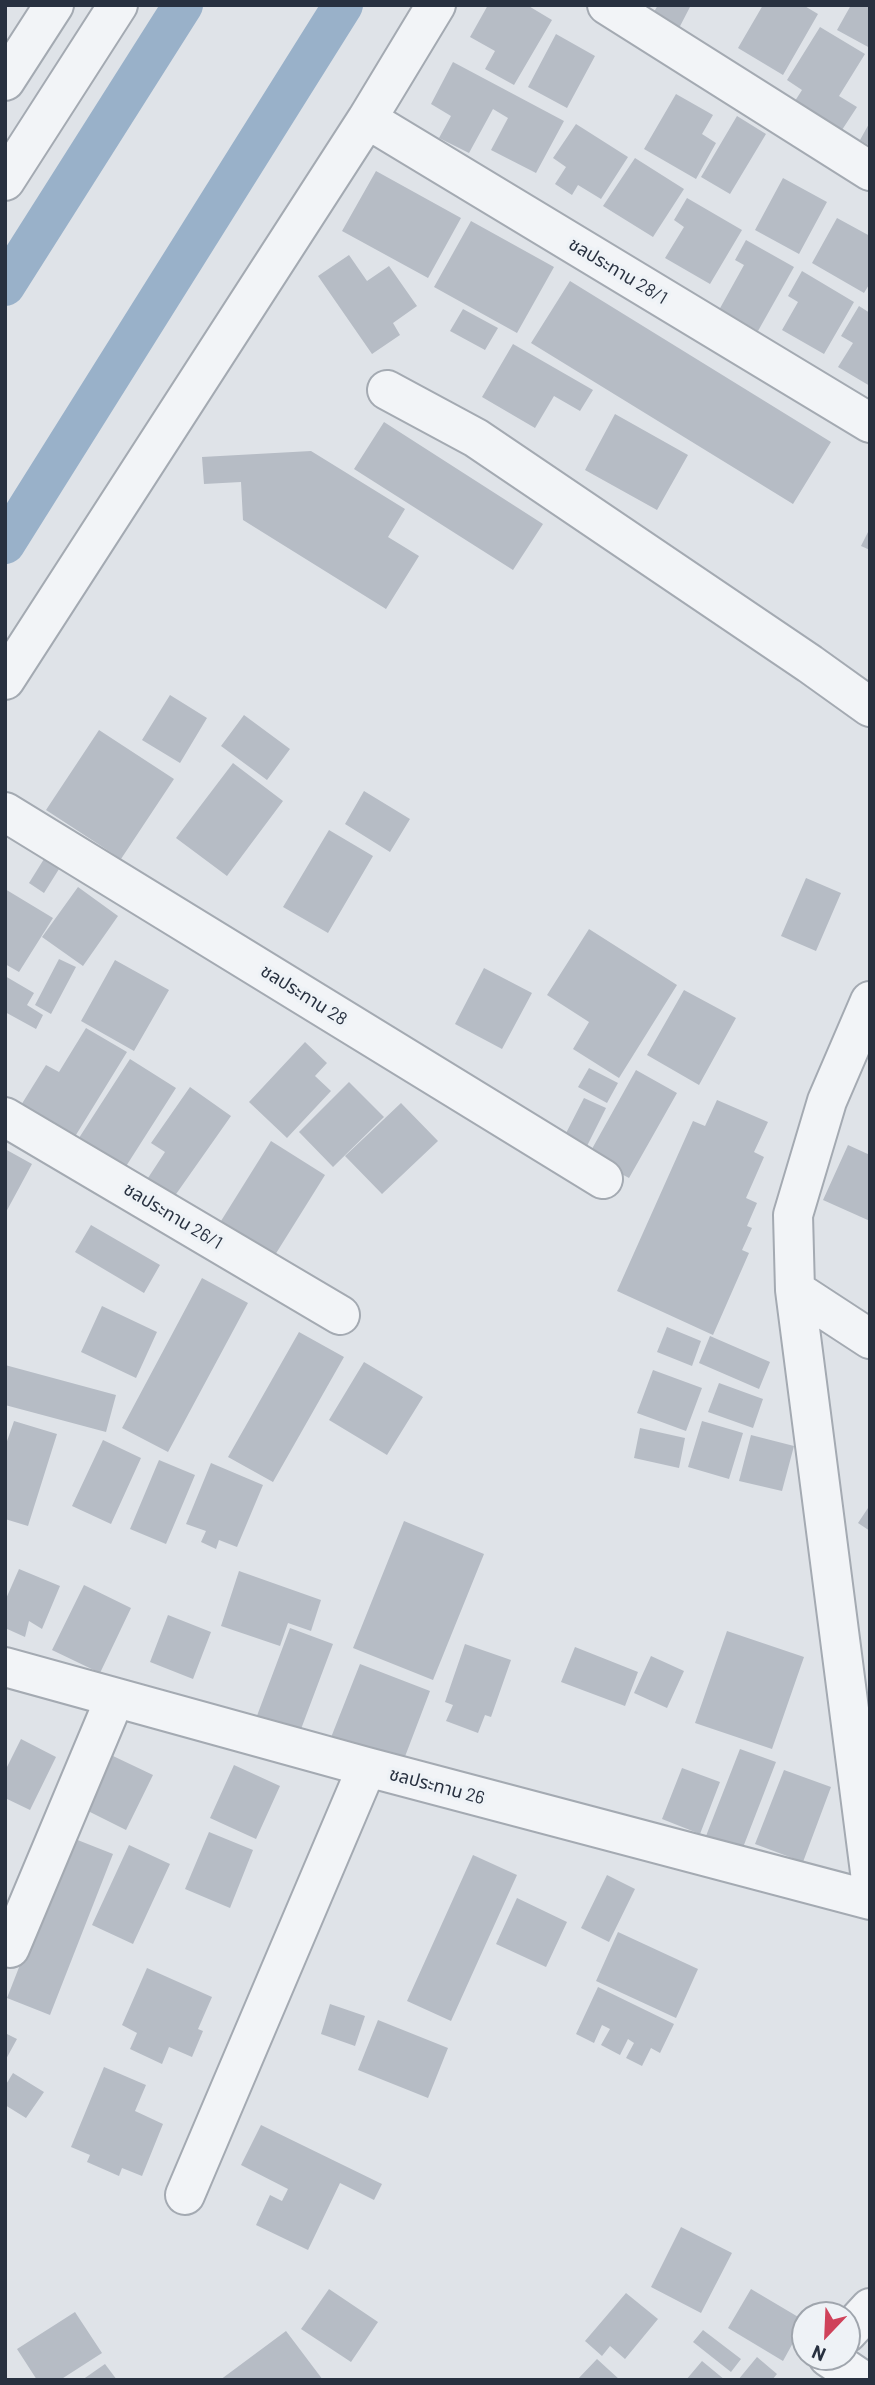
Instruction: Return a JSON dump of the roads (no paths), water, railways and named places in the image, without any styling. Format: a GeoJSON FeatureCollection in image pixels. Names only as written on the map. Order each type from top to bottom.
{"type":"FeatureCollection","features":[{"type":"Feature","properties":{"kind":"street"},"geometry":{"type":"LineString","coordinates":[[5,81],[54,5]]}},
{"type":"Feature","properties":{"kind":"street"},"geometry":{"type":"LineString","coordinates":[[5,181],[118,5]]}},
{"type":"Feature","properties":{"kind":"street"},"geometry":{"type":"LineString","coordinates":[[5,680],[367,119],[436,5]]}},
{"type":"Feature","properties":{"kind":"street"},"geometry":{"type":"LineString","coordinates":[[607,5],[870,171]]}},
{"type":"Feature","properties":{"kind":"street","name":"ชลประทาน 28/1"},"geometry":{"type":"LineString","coordinates":[[367,119],[870,423]]}},
{"type":"Feature","properties":{"kind":"street"},"geometry":{"type":"LineString","coordinates":[[387,390],[476,438],[870,706]]}},
{"type":"Feature","properties":{"kind":"street","name":"ชลประทาน 28"},"geometry":{"type":"LineString","coordinates":[[5,812],[603,1178]]}},
{"type":"Feature","properties":{"kind":"street"},"geometry":{"type":"LineString","coordinates":[[870,1001],[857,1068],[827,1101],[793,1215],[795,1290],[870,1872]]}},
{"type":"Feature","properties":{"kind":"street","name":"ชลประทาน 26/1"},"geometry":{"type":"LineString","coordinates":[[5,1117],[340,1315]]}},
{"type":"Feature","properties":{"kind":"street"},"geometry":{"type":"LineString","coordinates":[[795,1290],[870,1339]]}},
{"type":"Feature","properties":{"kind":"street","name":"ชลประทาน 26"},"geometry":{"type":"LineString","coordinates":[[5,1667],[367,1768],[870,1900]]}},
{"type":"Feature","properties":{"kind":"street"},"geometry":{"type":"LineString","coordinates":[[10,1948],[115,1698]]}},
{"type":"Feature","properties":{"kind":"street"},"geometry":{"type":"LineString","coordinates":[[185,2195],[367,1768]]}},
{"type":"Feature","properties":{"kind":"waterway"},"geometry":{"type":"LineString","coordinates":[[5,286],[183,5]]}},
{"type":"Feature","properties":{"kind":"waterway"},"geometry":{"type":"LineString","coordinates":[[5,544],[343,5]]}}]}
